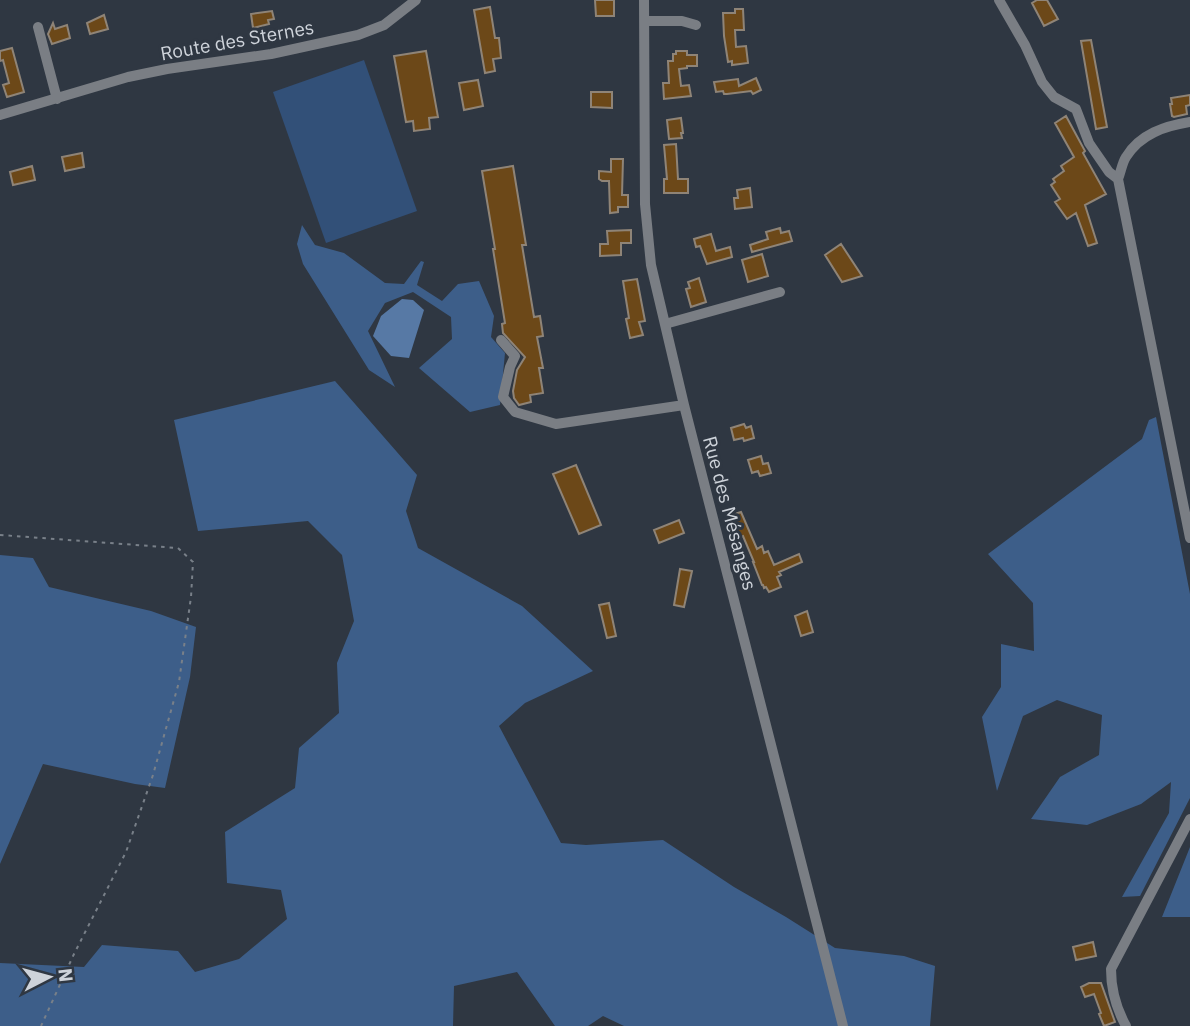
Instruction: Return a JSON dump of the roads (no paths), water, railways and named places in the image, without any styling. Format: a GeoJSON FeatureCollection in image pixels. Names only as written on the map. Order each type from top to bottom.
{"type":"FeatureCollection","features":[{"type":"Feature","properties":{"kind":"street","name":"Route des Sternes"},"geometry":{"type":"LineString","coordinates":[[0,115],[128,77],[271,54],[358,35],[384,24],[416,0]]}},
{"type":"Feature","properties":{"kind":"street","name":"Rue des Mésanges"},"geometry":{"type":"LineString","coordinates":[[645,0],[645,204],[650,265],[843,1026]]}},
{"type":"Feature","properties":{"kind":"street"},"geometry":{"type":"LineString","coordinates":[[999,0],[1025,45],[1042,82],[1054,97],[1076,109],[1089,143],[1109,172],[1118,179]]}},
{"type":"Feature","properties":{"kind":"street"},"geometry":{"type":"LineString","coordinates":[[645,21],[682,21],[696,25]]}},
{"type":"Feature","properties":{"kind":"street"},"geometry":{"type":"LineString","coordinates":[[38,27],[57,99]]}},
{"type":"Feature","properties":{"kind":"street"},"geometry":{"type":"LineString","coordinates":[[1190,122],[1165,127],[1147,136],[1125,159],[1118,179],[1190,538]]}},
{"type":"Feature","properties":{"kind":"street"},"geometry":{"type":"LineString","coordinates":[[665,324],[780,292]]}},
{"type":"Feature","properties":{"kind":"street"},"geometry":{"type":"LineString","coordinates":[[501,340],[515,356],[503,397],[515,412],[556,424],[684,405]]}},
{"type":"Feature","properties":{"kind":"street"},"geometry":{"type":"LineString","coordinates":[[1126,1026],[1120,1016],[1111,985],[1111,969],[1190,819]]}}]}
